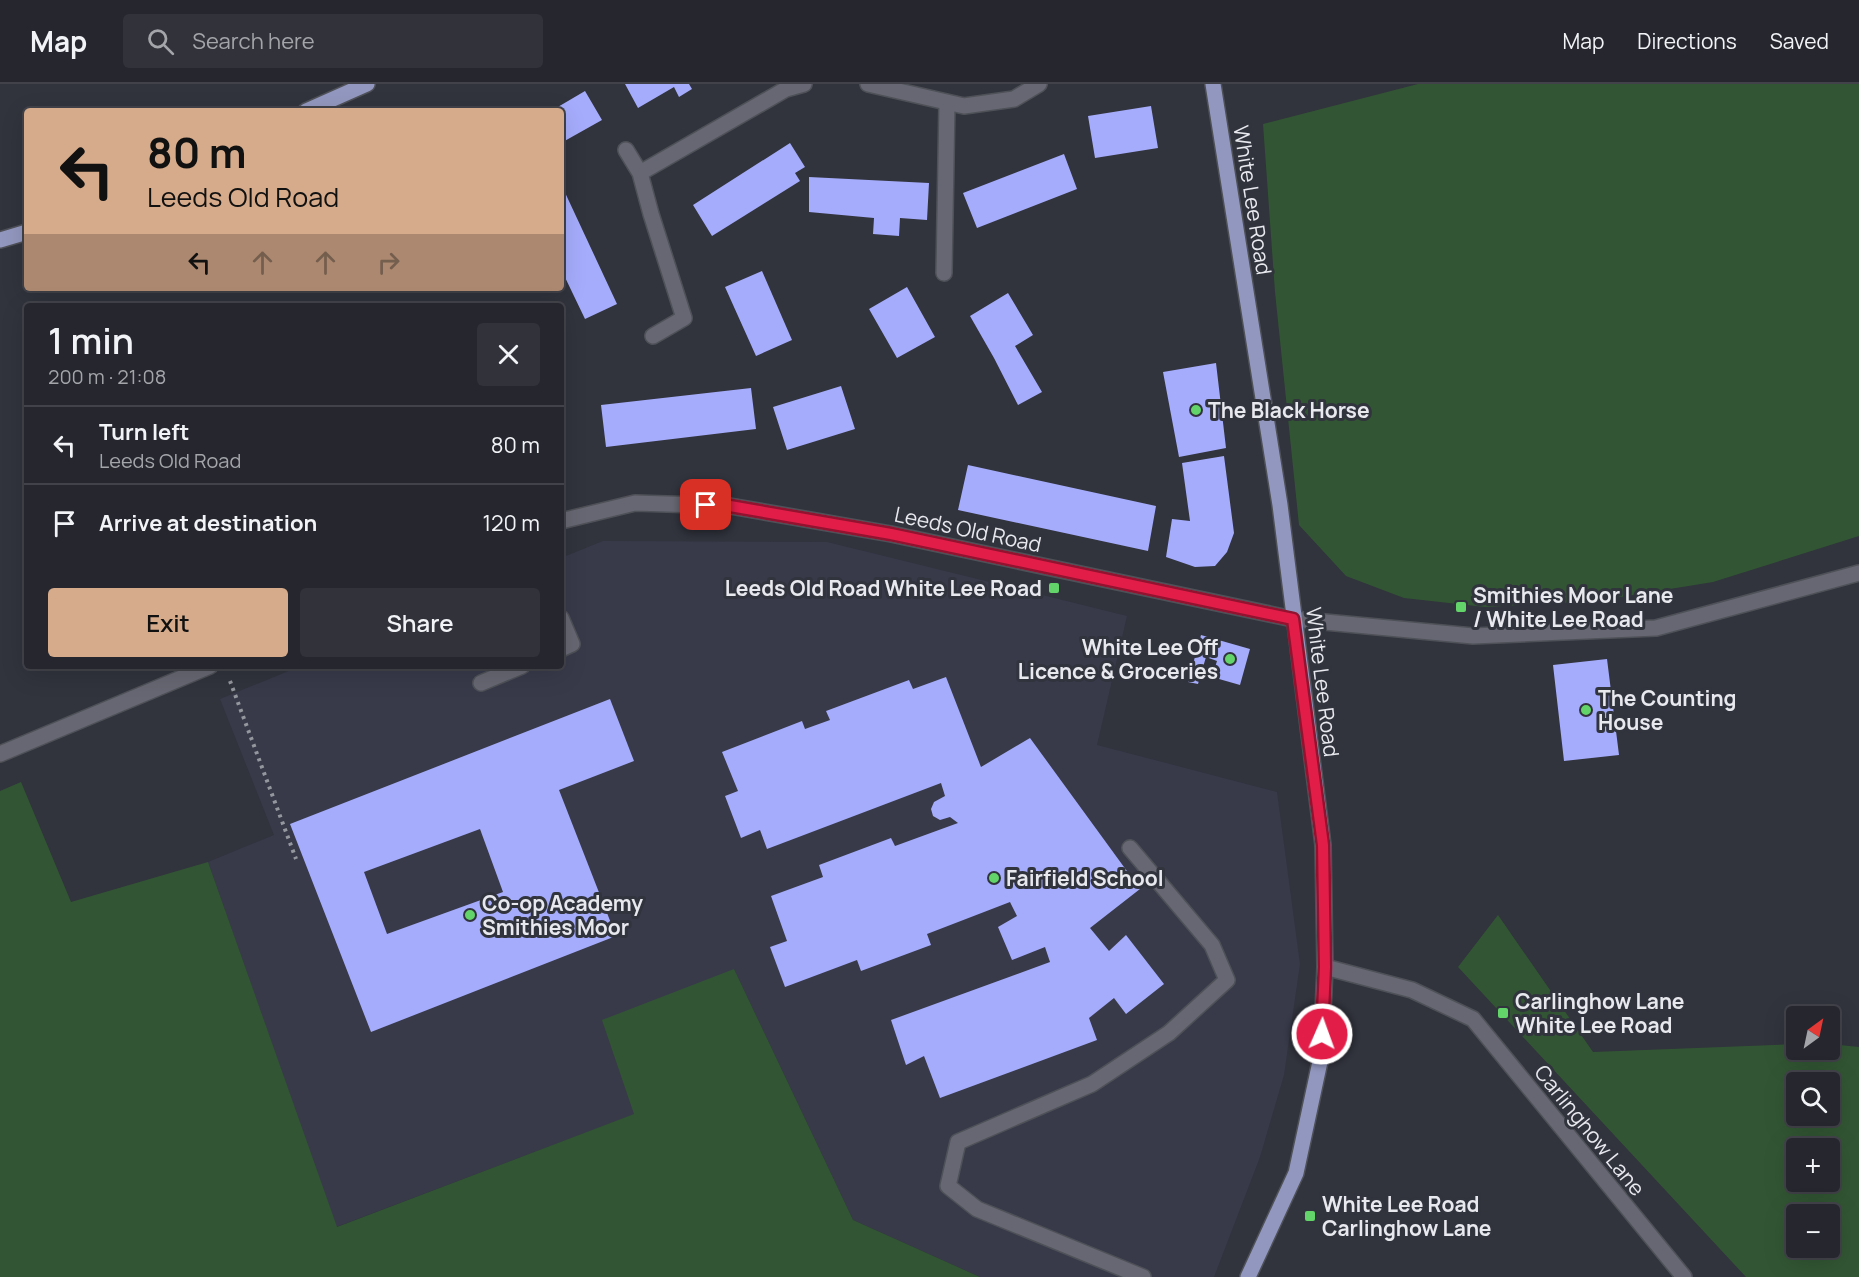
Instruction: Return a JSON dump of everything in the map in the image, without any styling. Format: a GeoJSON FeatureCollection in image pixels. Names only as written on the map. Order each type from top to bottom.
{"type":"FeatureCollection","features":[{"type":"Feature","properties":{"kind":"main road"},"geometry":{"type":"LineString","coordinates":[[313,108],[367,84]]}},
{"type":"Feature","properties":{"kind":"main road","name":"White Lee Road"},"geometry":{"type":"LineString","coordinates":[[1213,84],[1280,505],[1323,845],[1325,967],[1321,1057],[1296,1173],[1248,1277]]}},
{"type":"Feature","properties":{"kind":"main road"},"geometry":{"type":"LineString","coordinates":[[0,240],[24,233]]}},
{"type":"Feature","properties":{"kind":"street"},"geometry":{"type":"LineString","coordinates":[[640,172],[786,89],[804,84]]}},
{"type":"Feature","properties":{"kind":"street"},"geometry":{"type":"LineString","coordinates":[[868,84],[964,106],[1014,99],[1039,84]]}},
{"type":"Feature","properties":{"kind":"street"},"geometry":{"type":"LineString","coordinates":[[944,273],[947,102]]}},
{"type":"Feature","properties":{"kind":"street"},"geometry":{"type":"LineString","coordinates":[[626,150],[640,172],[684,318],[653,336]]}},
{"type":"Feature","properties":{"kind":"street","name":"Leeds Old Road"},"geometry":{"type":"LineString","coordinates":[[564,520],[635,503],[730,506],[891,534],[1293,619],[1473,636],[1656,628],[1859,573]]}},
{"type":"Feature","properties":{"kind":"street"},"geometry":{"type":"LineString","coordinates":[[564,625],[572,644],[564,648]]}},
{"type":"Feature","properties":{"kind":"street"},"geometry":{"type":"LineString","coordinates":[[0,754],[203,669]]}},
{"type":"Feature","properties":{"kind":"street"},"geometry":{"type":"LineString","coordinates":[[482,683],[515,669]]}},
{"type":"Feature","properties":{"kind":"street"},"geometry":{"type":"LineString","coordinates":[[1130,848],[1212,945],[1227,980],[1169,1033],[1092,1084],[958,1142],[948,1186],[977,1209],[1143,1277]]}},
{"type":"Feature","properties":{"kind":"street","name":"Carlinghow Lane"},"geometry":{"type":"LineString","coordinates":[[1325,967],[1412,990],[1473,1019],[1684,1277]]}},
{"type":"Feature","properties":{"kind":"path"},"geometry":{"type":"LineString","coordinates":[[228,677],[296,859]]}},
{"type":"Feature","properties":{"kind":"shaded area","name":"Fairfield School"},"geometry":{"type":"Polygon","coordinates":[[[603,541],[827,542],[1127,616],[1097,745],[1277,792],[1300,964],[1284,1075],[1260,1157],[1214,1277],[980,1277],[853,1220],[734,969],[635,1114],[336,1227],[208,862],[274,835],[220,699],[294,669],[564,669],[564,557],[603,541]]]}},
{"type":"Feature","properties":{"kind":"green space"},"geometry":{"type":"Polygon","coordinates":[[[1418,84],[1859,84],[1859,536],[1713,582],[1596,601],[1485,607],[1404,598],[1346,576],[1299,525],[1275,292],[1263,124],[1418,84]]]}},
{"type":"Feature","properties":{"kind":"green space"},"geometry":{"type":"Polygon","coordinates":[[[21,782],[71,902],[208,862],[337,1227],[634,1114],[602,1020],[734,969],[853,1220],[980,1277],[0,1277],[0,791],[21,782]]]}},
{"type":"Feature","properties":{"kind":"green space"},"geometry":{"type":"Polygon","coordinates":[[[1498,915],[1593,1052],[1786,1044],[1786,1060],[1840,1060],[1840,1045],[1859,1047],[1859,1277],[1746,1277],[1458,967],[1498,915]]]}},
{"type":"Feature","properties":{"kind":"building"},"geometry":{"type":"Polygon","coordinates":[[[625,84],[689,84],[692,89],[679,97],[674,87],[638,108],[625,84]]]}},
{"type":"Feature","properties":{"kind":"building"},"geometry":{"type":"Polygon","coordinates":[[[585,91],[602,120],[564,141],[564,108],[556,108],[585,91]]]}},
{"type":"Feature","properties":{"kind":"building"},"geometry":{"type":"Polygon","coordinates":[[[1151,106],[1158,148],[1095,158],[1088,116],[1151,106]]]}},
{"type":"Feature","properties":{"kind":"building"},"geometry":{"type":"Polygon","coordinates":[[[790,143],[805,167],[795,173],[800,181],[712,236],[693,205],[790,143]]]}},
{"type":"Feature","properties":{"kind":"building"},"geometry":{"type":"Polygon","coordinates":[[[1064,154],[1077,189],[977,228],[963,193],[1064,154]]]}},
{"type":"Feature","properties":{"kind":"building"},"geometry":{"type":"Polygon","coordinates":[[[809,177],[929,183],[927,220],[900,218],[899,236],[873,234],[874,218],[809,212],[809,177]]]}},
{"type":"Feature","properties":{"kind":"building"},"geometry":{"type":"Polygon","coordinates":[[[564,190],[617,304],[585,319],[564,275],[564,190]]]}},
{"type":"Feature","properties":{"kind":"building"},"geometry":{"type":"Polygon","coordinates":[[[762,271],[792,340],[756,356],[725,287],[762,271]]]}},
{"type":"Feature","properties":{"kind":"building"},"geometry":{"type":"Polygon","coordinates":[[[907,287],[935,337],[897,358],[869,309],[907,287]]]}},
{"type":"Feature","properties":{"kind":"building"},"geometry":{"type":"Polygon","coordinates":[[[1008,293],[1033,335],[1015,346],[1042,392],[1018,405],[970,316],[1008,293]]]}},
{"type":"Feature","properties":{"kind":"building","name":"The Black Horse"},"geometry":{"type":"Polygon","coordinates":[[[1216,363],[1226,448],[1179,457],[1163,372],[1216,363]]]}},
{"type":"Feature","properties":{"kind":"building"},"geometry":{"type":"Polygon","coordinates":[[[841,386],[855,429],[787,450],[773,407],[841,386]]]}},
{"type":"Feature","properties":{"kind":"building"},"geometry":{"type":"Polygon","coordinates":[[[751,388],[756,429],[606,447],[601,405],[751,388]]]}},
{"type":"Feature","properties":{"kind":"building"},"geometry":{"type":"Polygon","coordinates":[[[1224,456],[1234,533],[1227,552],[1215,566],[1195,567],[1166,557],[1172,519],[1190,521],[1182,463],[1224,456]]]}},
{"type":"Feature","properties":{"kind":"building"},"geometry":{"type":"Polygon","coordinates":[[[968,465],[1156,506],[1148,551],[958,510],[968,465]]]}},
{"type":"Feature","properties":{"kind":"building","name":"White Lee Off Licence & Groceries"},"geometry":{"type":"Polygon","coordinates":[[[1201,635],[1250,649],[1240,685],[1212,677],[1217,661],[1206,657],[1198,684],[1188,682],[1201,635]]]}},
{"type":"Feature","properties":{"kind":"building","name":"The Counting House"},"geometry":{"type":"Polygon","coordinates":[[[1607,659],[1619,755],[1564,761],[1553,665],[1607,659]]]}},
{"type":"Feature","properties":{"kind":"building"},"geometry":{"type":"Polygon","coordinates":[[[946,677],[981,767],[1030,738],[1140,889],[1090,928],[1109,951],[1126,935],[1164,984],[1126,1014],[1114,998],[1089,1018],[1097,1040],[940,1098],[924,1056],[906,1065],[891,1020],[1050,962],[1045,947],[1012,960],[998,927],[1017,916],[1010,902],[927,934],[931,945],[861,971],[857,960],[785,987],[770,947],[787,941],[771,896],[823,877],[819,865],[891,838],[895,846],[958,823],[950,817],[940,820],[933,816],[931,809],[934,802],[945,796],[941,783],[767,849],[760,830],[741,838],[725,796],[738,791],[722,752],[802,721],[805,729],[830,720],[826,711],[909,680],[913,689],[946,677]]]}},
{"type":"Feature","properties":{"kind":"building"},"geometry":{"type":"Polygon","coordinates":[[[610,699],[634,761],[559,790],[616,936],[371,1032],[290,824],[610,699]],[[480,829],[364,872],[387,934],[503,892],[480,829]]]}},
{"type":"Feature","properties":{"kind":"place","name":"The Black Horse"},"geometry":{"type":"Point","coordinates":[1196,410]}},
{"type":"Feature","properties":{"kind":"place","name":"Leeds Old Road White Lee Road"},"geometry":{"type":"Point","coordinates":[1054,588]}},
{"type":"Feature","properties":{"kind":"place","name":"Smithies Moor Lane / White Lee Road"},"geometry":{"type":"Point","coordinates":[1461,607]}},
{"type":"Feature","properties":{"kind":"place","name":"White Lee Off Licence & Groceries"},"geometry":{"type":"Point","coordinates":[1230,659]}},
{"type":"Feature","properties":{"kind":"place","name":"The Counting House"},"geometry":{"type":"Point","coordinates":[1586,710]}},
{"type":"Feature","properties":{"kind":"place","name":"Fairfield School"},"geometry":{"type":"Point","coordinates":[994,878]}},
{"type":"Feature","properties":{"kind":"place","name":"Co-op Academy Smithies Moor"},"geometry":{"type":"Point","coordinates":[470,915]}},
{"type":"Feature","properties":{"kind":"place","name":"Carlinghow Lane White Lee Road"},"geometry":{"type":"Point","coordinates":[1503,1013]}},
{"type":"Feature","properties":{"kind":"place","name":"White Lee Road Carlinghow Lane"},"geometry":{"type":"Point","coordinates":[1310,1216]}},
{"type":"Feature","properties":{"kind":"route"},"geometry":{"type":"LineString","coordinates":[[706,505],[730,506],[891,534],[1293,619],[1323,845],[1325,967],[1322,1034]]}}]}
